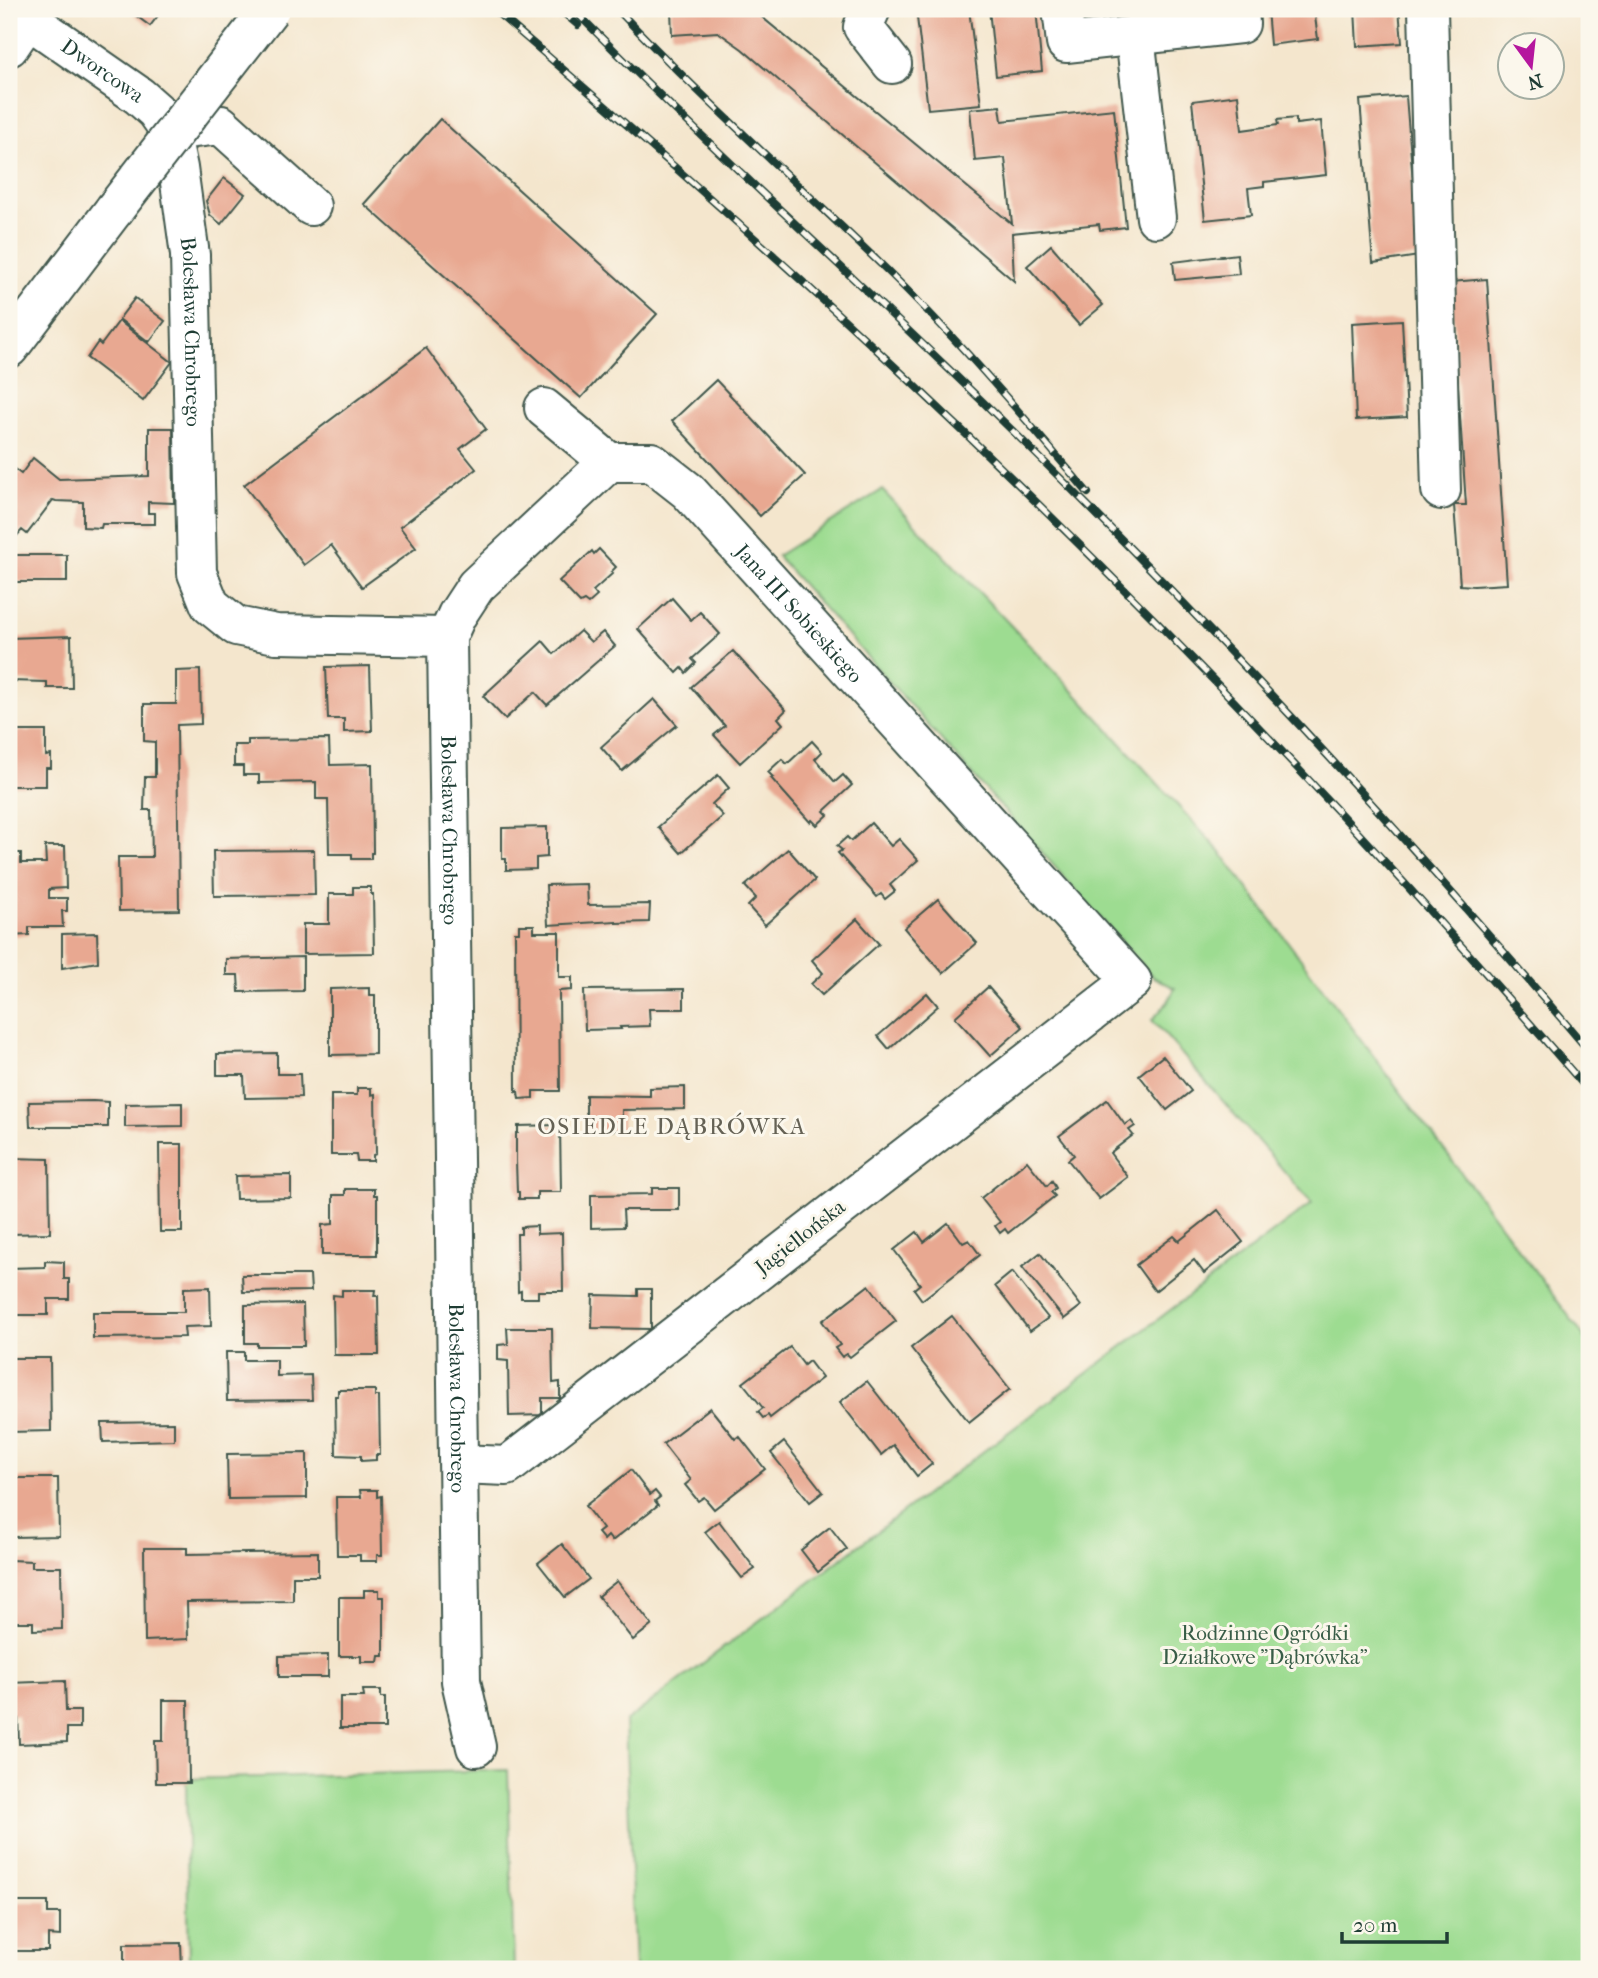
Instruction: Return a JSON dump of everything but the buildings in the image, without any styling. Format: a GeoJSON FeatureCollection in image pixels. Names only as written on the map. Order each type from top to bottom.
{"type":"FeatureCollection","features":[{"type":"Feature","properties":{"kind":"street"},"geometry":{"type":"LineString","coordinates":[[9,348],[270,9]]}},
{"type":"Feature","properties":{"kind":"street"},"geometry":{"type":"LineString","coordinates":[[870,9],[863,27],[892,64]]}},
{"type":"Feature","properties":{"kind":"street"},"geometry":{"type":"LineString","coordinates":[[1062,9],[1066,43],[1240,24],[1238,9]]}},
{"type":"Feature","properties":{"kind":"street"},"geometry":{"type":"LineString","coordinates":[[1428,9],[1441,489]]}},
{"type":"Feature","properties":{"kind":"street","name":"Dworcowa"},"geometry":{"type":"LineString","coordinates":[[17,25],[139,96],[156,111],[170,131]]}},
{"type":"Feature","properties":{"kind":"street"},"geometry":{"type":"LineString","coordinates":[[1135,36],[1156,218]]}},
{"type":"Feature","properties":{"kind":"street"},"geometry":{"type":"LineString","coordinates":[[170,131],[221,125],[312,206]]}},
{"type":"Feature","properties":{"kind":"street","name":"Bolesława Chrobrego"},"geometry":{"type":"LineString","coordinates":[[170,131],[190,255],[197,573],[210,605],[236,626],[276,634],[447,637],[461,1681],[476,1747]]}},
{"type":"Feature","properties":{"kind":"street"},"geometry":{"type":"LineString","coordinates":[[447,637],[457,615],[476,586],[609,462],[544,408]]}},
{"type":"Feature","properties":{"kind":"street","name":"Jana III Sobieskiego"},"geometry":{"type":"LineString","coordinates":[[609,462],[651,462],[688,491],[1132,981]]}},
{"type":"Feature","properties":{"kind":"street","name":"Jagiellońska"},"geometry":{"type":"LineString","coordinates":[[459,1464],[507,1466],[1132,981]]}},
{"type":"Feature","properties":{"kind":"green space","name":"Rodzinne Ogródki Działkowe \"Dąbrówka\""},"geometry":{"type":"Polygon","coordinates":[[[882,490],[1076,694],[1221,853],[1589,1343],[1589,1969],[635,1969],[625,1722],[1312,1203],[1152,1020],[1168,1002],[1175,988],[1153,977],[777,556],[882,490]]]}},
{"type":"Feature","properties":{"kind":"green space"},"geometry":{"type":"Polygon","coordinates":[[[508,1770],[514,1969],[189,1969],[186,1779],[508,1770]]]}},
{"type":"Feature","properties":{"kind":"railway"},"geometry":{"type":"LineString","coordinates":[[493,9],[807,285],[1086,551],[1343,816],[1589,1091]]}},
{"type":"Feature","properties":{"kind":"railway"},"geometry":{"type":"LineString","coordinates":[[559,9],[578,25]]}},
{"type":"Feature","properties":{"kind":"railway"},"geometry":{"type":"LineString","coordinates":[[573,9],[1100,518],[1244,666],[1385,818],[1589,1051]]}},
{"type":"Feature","properties":{"kind":"railway"},"geometry":{"type":"LineString","coordinates":[[617,9],[684,77],[918,301],[992,381],[1088,493]]}},
{"type":"Feature","properties":{"kind":"district","name":"OSIEDLE DĄBRÓWKA"},"geometry":{"type":"Point","coordinates":[672,1126]}}]}
